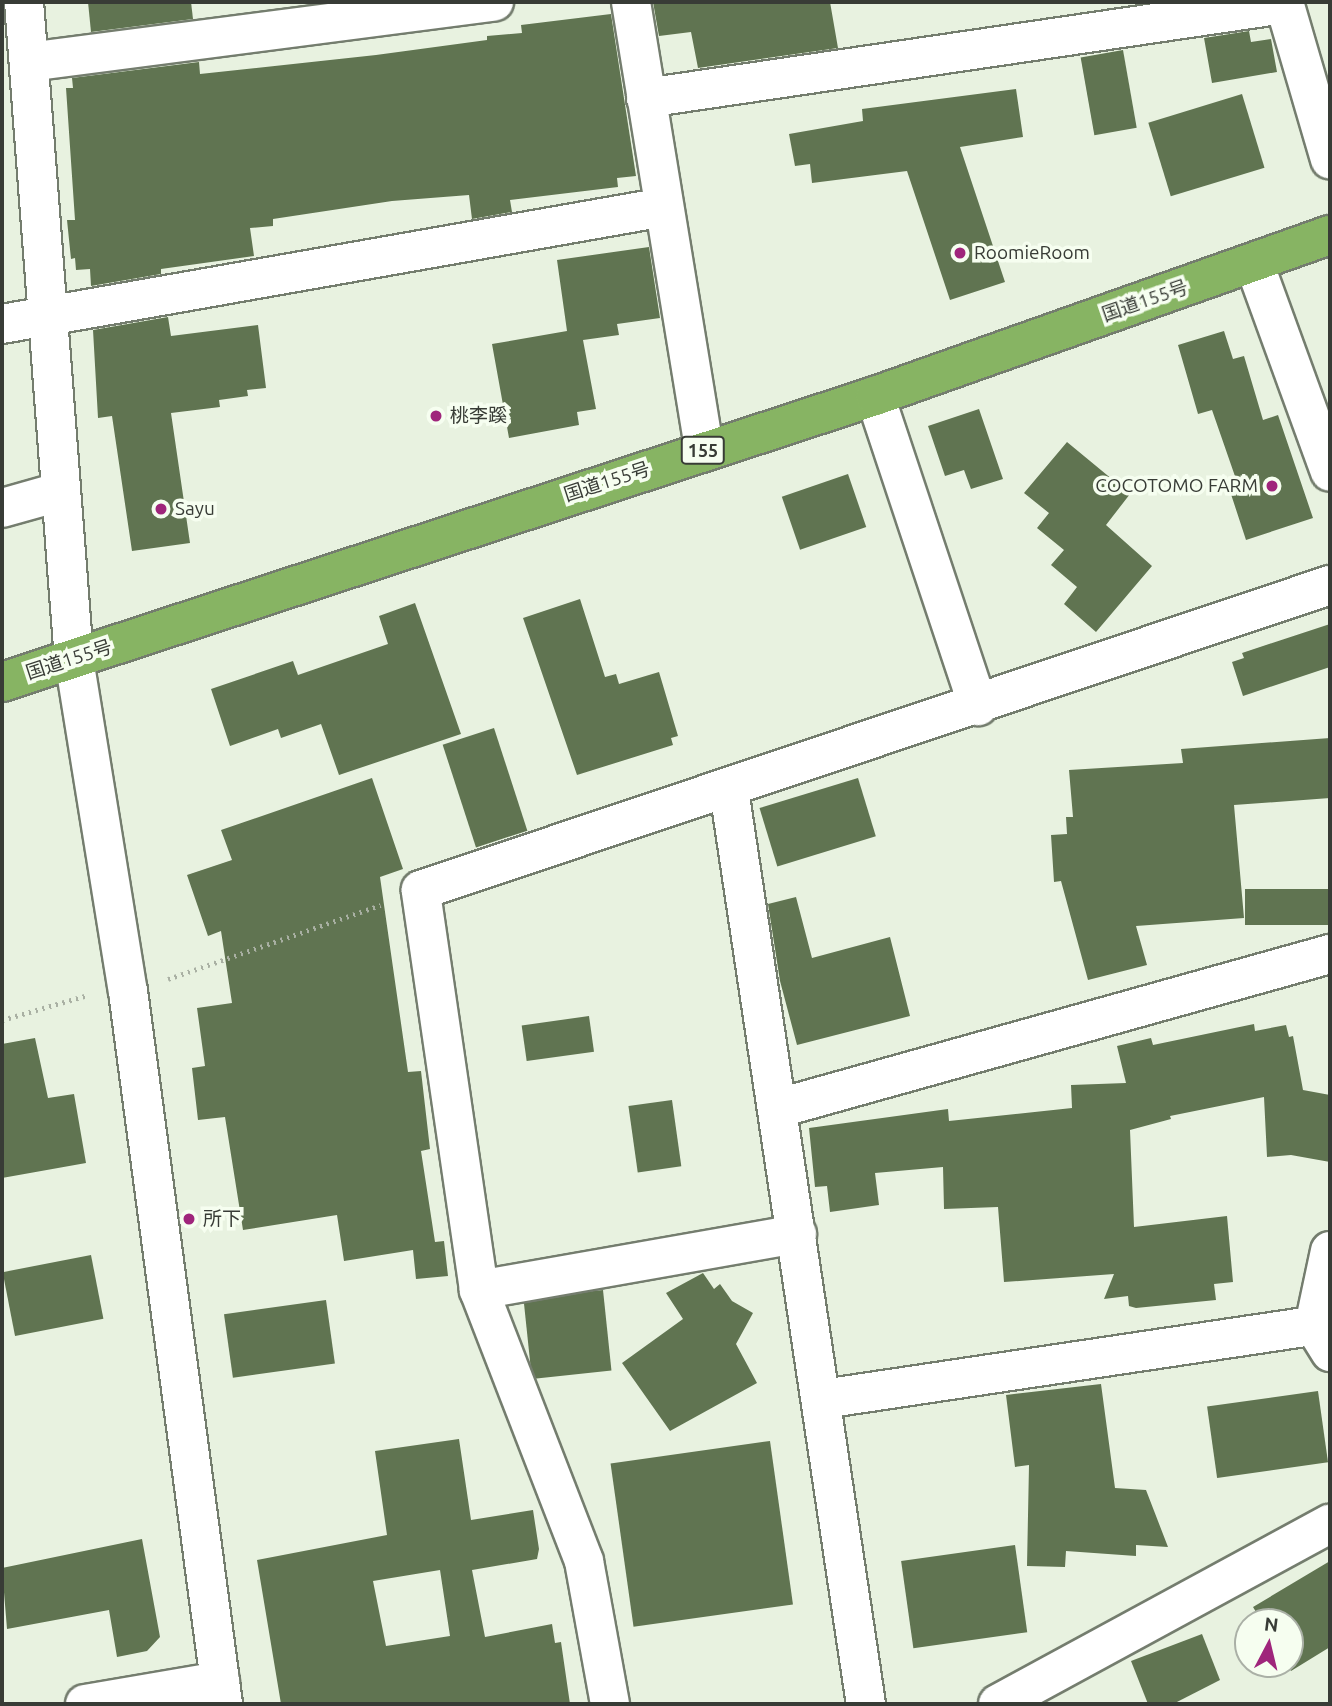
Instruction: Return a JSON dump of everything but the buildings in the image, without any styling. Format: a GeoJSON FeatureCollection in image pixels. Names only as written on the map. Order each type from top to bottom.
{"type":"FeatureCollection","features":[{"type":"Feature","properties":{"kind":"highway","name":"国道155号"},"geometry":{"type":"LineString","coordinates":[[2,682],[875,396],[1330,235]]}},
{"type":"Feature","properties":{"kind":"street"},"geometry":{"type":"LineString","coordinates":[[24,2],[59,492],[74,659],[128,991],[222,1693],[85,1704]]}},
{"type":"Feature","properties":{"kind":"street"},"geometry":{"type":"LineString","coordinates":[[29,62],[494,2]]}},
{"type":"Feature","properties":{"kind":"street"},"geometry":{"type":"LineString","coordinates":[[631,2],[704,450]]}},
{"type":"Feature","properties":{"kind":"street"},"geometry":{"type":"LineString","coordinates":[[646,98],[1284,3],[1330,159]]}},
{"type":"Feature","properties":{"kind":"street"},"geometry":{"type":"LineString","coordinates":[[2,324],[664,207]]}},
{"type":"Feature","properties":{"kind":"street"},"geometry":{"type":"LineString","coordinates":[[1254,263],[1330,472]]}},
{"type":"Feature","properties":{"kind":"street"},"geometry":{"type":"LineString","coordinates":[[875,396],[978,706]]}},
{"type":"Feature","properties":{"kind":"street"},"geometry":{"type":"LineString","coordinates":[[2,508],[59,492]]}},
{"type":"Feature","properties":{"kind":"street"},"geometry":{"type":"LineString","coordinates":[[610,1704],[584,1561],[479,1290],[421,890],[729,790],[1330,585]]}},
{"type":"Feature","properties":{"kind":"street"},"geometry":{"type":"LineString","coordinates":[[729,790],[823,1399],[866,1704]]}},
{"type":"Feature","properties":{"kind":"street"},"geometry":{"type":"LineString","coordinates":[[779,1108],[1330,954]]}},
{"type":"Feature","properties":{"kind":"street"},"geometry":{"type":"LineString","coordinates":[[479,1290],[797,1234]]}},
{"type":"Feature","properties":{"kind":"street"},"geometry":{"type":"LineString","coordinates":[[823,1399],[1322,1339],[1330,1251]]}},
{"type":"Feature","properties":{"kind":"street"},"geometry":{"type":"LineString","coordinates":[[998,1704],[1330,1524]]}},
{"type":"Feature","properties":{"kind":"path"},"geometry":{"type":"LineString","coordinates":[[2,1020],[78,995],[128,991],[421,890]]}},
{"type":"Feature","properties":{"kind":"place","name":"RoomieRoom"},"geometry":{"type":"Point","coordinates":[960,253]}},
{"type":"Feature","properties":{"kind":"place","name":"桃李蹊"},"geometry":{"type":"Point","coordinates":[436,416]}},
{"type":"Feature","properties":{"kind":"place","name":"COCOTOMO FARM"},"geometry":{"type":"Point","coordinates":[1272,486]}},
{"type":"Feature","properties":{"kind":"place","name":"Sayu"},"geometry":{"type":"Point","coordinates":[161,509]}},
{"type":"Feature","properties":{"kind":"place","name":"所下"},"geometry":{"type":"Point","coordinates":[189,1219]}}]}
